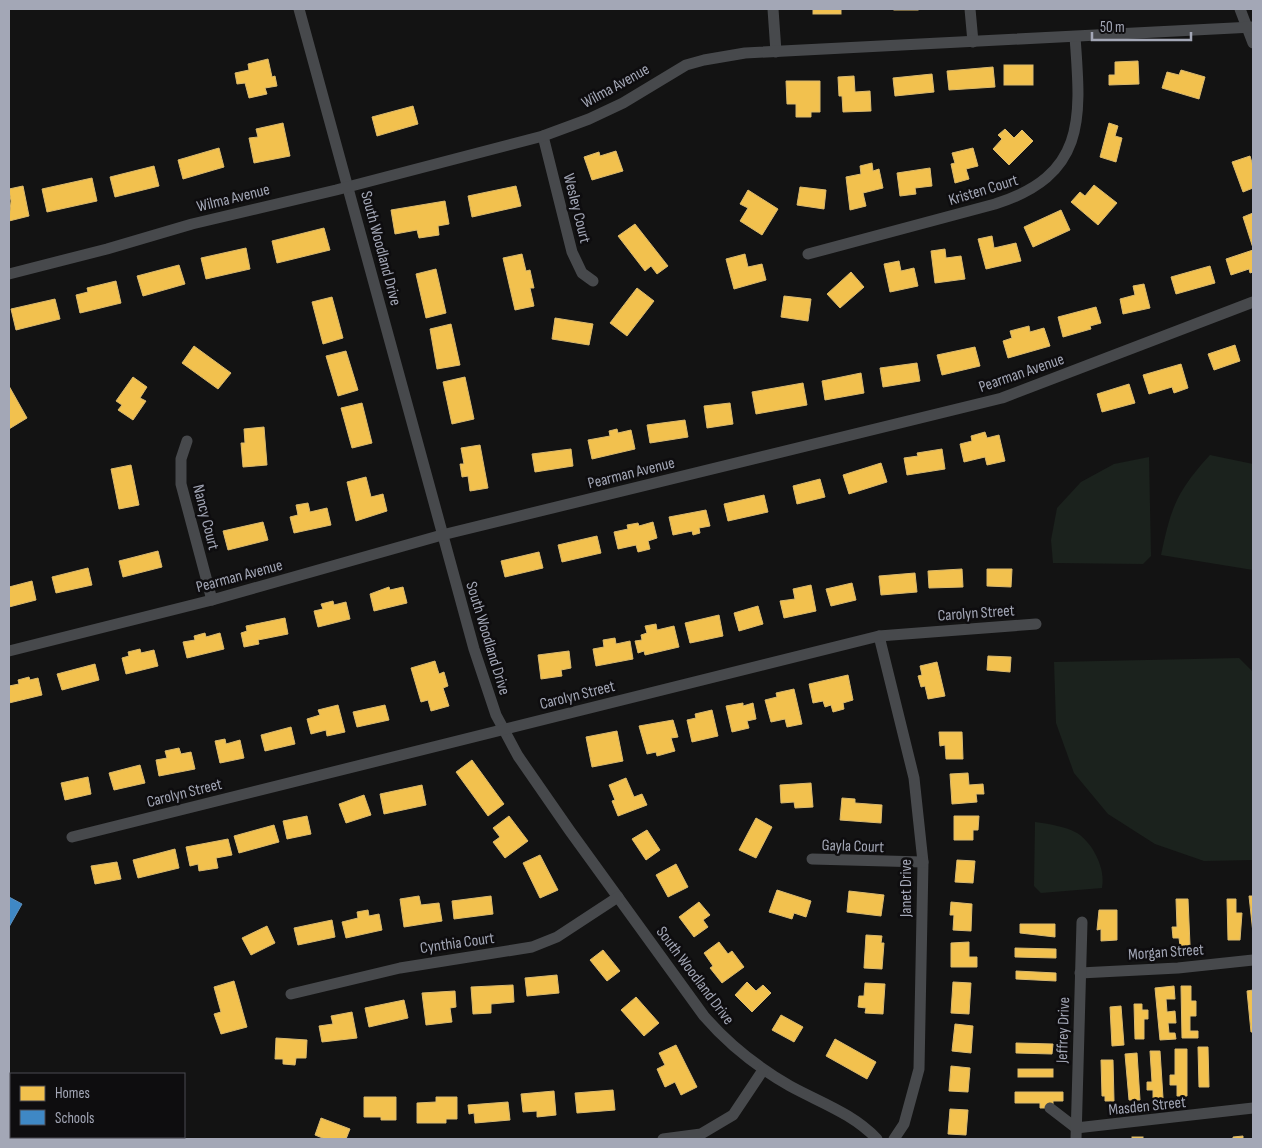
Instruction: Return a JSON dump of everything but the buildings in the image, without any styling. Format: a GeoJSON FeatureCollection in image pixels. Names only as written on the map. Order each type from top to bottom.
{"type":"FeatureCollection","features":[{"type":"Feature","properties":{"kind":"street","name":"South Woodland Drive"},"geometry":{"type":"LineString","coordinates":[[299,9],[349,187],[442,535],[483,676],[503,729],[518,756],[704,1016],[736,1049],[763,1070],[849,1115],[877,1139]]}},
{"type":"Feature","properties":{"kind":"street"},"geometry":{"type":"LineString","coordinates":[[773,9],[776,52]]}},
{"type":"Feature","properties":{"kind":"street"},"geometry":{"type":"LineString","coordinates":[[970,9],[973,42]]}},
{"type":"Feature","properties":{"kind":"street"},"geometry":{"type":"LineString","coordinates":[[1240,9],[1250,27],[1253,43]]}},
{"type":"Feature","properties":{"kind":"street","name":"Wilma Avenue"},"geometry":{"type":"LineString","coordinates":[[9,274],[107,249],[192,224],[349,187],[543,136],[589,119],[623,102],[686,65],[726,56],[1250,27]]}},
{"type":"Feature","properties":{"kind":"street","name":"Kristen Court"},"geometry":{"type":"LineString","coordinates":[[808,254],[996,204],[1019,197],[1040,184],[1062,161],[1075,131],[1079,92],[1075,37]]}},
{"type":"Feature","properties":{"kind":"street","name":"Wesley Court"},"geometry":{"type":"LineString","coordinates":[[543,136],[572,252],[582,273],[593,281]]}},
{"type":"Feature","properties":{"kind":"street","name":"Pearman Avenue"},"geometry":{"type":"LineString","coordinates":[[9,651],[212,600],[442,535],[1002,398],[1253,302]]}},
{"type":"Feature","properties":{"kind":"street","name":"Nancy Court"},"geometry":{"type":"LineString","coordinates":[[187,441],[181,459],[182,484],[212,600]]}},
{"type":"Feature","properties":{"kind":"street","name":"Carolyn Street"},"geometry":{"type":"LineString","coordinates":[[72,837],[879,636],[1036,624]]}},
{"type":"Feature","properties":{"kind":"street","name":"Janet Drive"},"geometry":{"type":"LineString","coordinates":[[879,636],[914,778],[923,862],[919,1069],[904,1124],[894,1139]]}},
{"type":"Feature","properties":{"kind":"street","name":"Gayla Court"},"geometry":{"type":"LineString","coordinates":[[812,859],[923,862]]}},
{"type":"Feature","properties":{"kind":"street","name":"Cynthia Court"},"geometry":{"type":"LineString","coordinates":[[291,994],[400,968],[532,947],[573,928],[618,897]]}},
{"type":"Feature","properties":{"kind":"street","name":"Jeffrey Drive"},"geometry":{"type":"LineString","coordinates":[[1076,1134],[1082,922]]}},
{"type":"Feature","properties":{"kind":"street","name":"Morgan Street"},"geometry":{"type":"LineString","coordinates":[[1080,973],[1178,968],[1253,960]]}},
{"type":"Feature","properties":{"kind":"street"},"geometry":{"type":"LineString","coordinates":[[663,1139],[701,1134],[733,1115],[763,1070]]}},
{"type":"Feature","properties":{"kind":"street"},"geometry":{"type":"LineString","coordinates":[[1050,1108],[1076,1134]]}},
{"type":"Feature","properties":{"kind":"street","name":"Masden Street"},"geometry":{"type":"LineString","coordinates":[[1076,1134],[1253,1108]]}},
{"type":"Feature","properties":{"kind":"shaded area"},"geometry":{"type":"Polygon","coordinates":[[[1210,455],[1253,464],[1253,570],[1161,555],[1168,524],[1177,501],[1190,479],[1210,455]]]}},
{"type":"Feature","properties":{"kind":"shaded area"},"geometry":{"type":"Polygon","coordinates":[[[1149,457],[1151,556],[1143,564],[1053,563],[1051,540],[1057,508],[1081,482],[1114,464],[1149,457]]]}},
{"type":"Feature","properties":{"kind":"shaded area"},"geometry":{"type":"Polygon","coordinates":[[[1239,658],[1253,672],[1253,860],[1204,861],[1155,844],[1108,814],[1074,773],[1056,723],[1054,662],[1239,658]]]}},
{"type":"Feature","properties":{"kind":"shaded area"},"geometry":{"type":"Polygon","coordinates":[[[1035,822],[1067,829],[1083,837],[1093,850],[1100,865],[1103,881],[1102,888],[1041,893],[1034,886],[1035,822]]]}}]}
